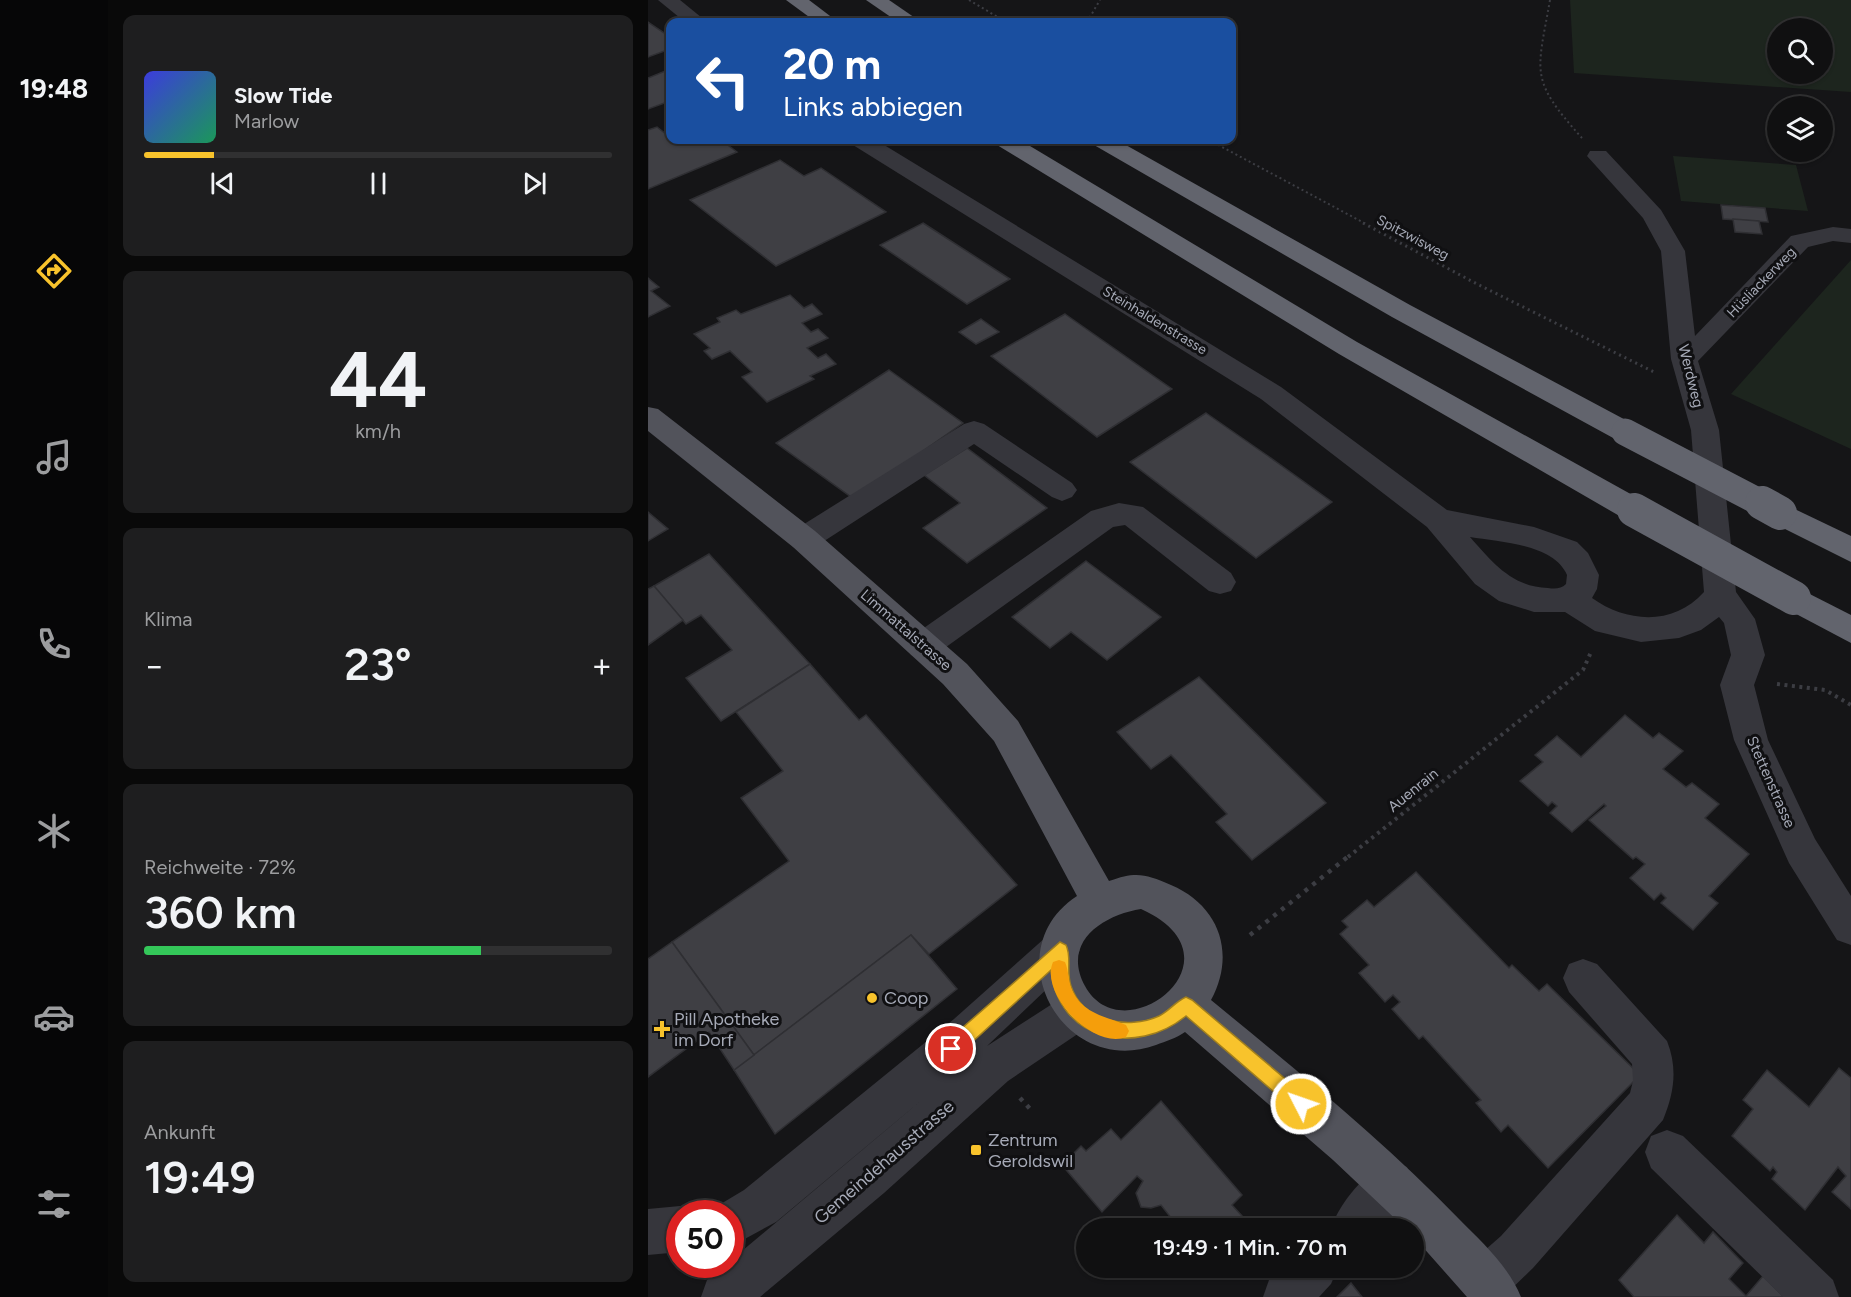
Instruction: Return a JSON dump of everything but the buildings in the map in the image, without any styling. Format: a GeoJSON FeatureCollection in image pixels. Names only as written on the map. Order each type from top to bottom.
{"type":"FeatureCollection","features":[{"type":"Feature","properties":{"kind":"highway"},"geometry":{"type":"LineString","coordinates":[[796,0],[822,18]]}},
{"type":"Feature","properties":{"kind":"highway"},"geometry":{"type":"LineString","coordinates":[[876,0],[905,18]]}},
{"type":"Feature","properties":{"kind":"highway"},"geometry":{"type":"LineString","coordinates":[[1012,144],[1312,327],[1851,630]]}},
{"type":"Feature","properties":{"kind":"highway"},"geometry":{"type":"LineString","coordinates":[[1109,144],[1299,254],[1625,432],[1851,550]]}},
{"type":"Feature","properties":{"kind":"main road","name":"Limmattalstrasse"},"geometry":{"type":"LineString","coordinates":[[651,422],[804,539],[956,674],[1005,731],[1099,900]]}},
{"type":"Feature","properties":{"kind":"main road"},"geometry":{"type":"LineString","coordinates":[[1142,891],[1163,897],[1182,907],[1196,923],[1203,943],[1204,964],[1198,986],[1186,1006],[1166,1021],[1143,1030],[1127,1031],[1096,1025],[1077,1011],[1064,993],[1059,972],[1060,950],[1068,930],[1081,913],[1099,900],[1120,892],[1142,891]]}},
{"type":"Feature","properties":{"kind":"main road"},"geometry":{"type":"LineString","coordinates":[[1186,1006],[1391,1183],[1440,1229],[1491,1289]]}},
{"type":"Feature","properties":{"kind":"street"},"geometry":{"type":"LineString","coordinates":[[668,0],[692,18]]}},
{"type":"Feature","properties":{"kind":"street","name":"Steinhaldenstrasse"},"geometry":{"type":"LineString","coordinates":[[867,144],[1271,393],[1438,519],[1486,576],[1510,592],[1534,600],[1571,599],[1581,589],[1583,575],[1577,561],[1566,550],[1534,538],[1438,519]]}},
{"type":"Feature","properties":{"kind":"street","name":"Werdweg"},"geometry":{"type":"LineString","coordinates":[[1598,156],[1653,215],[1673,251],[1684,359],[1705,430],[1720,595]]}},
{"type":"Feature","properties":{"kind":"street","name":"Hüsliackerweg"},"geometry":{"type":"LineString","coordinates":[[1684,359],[1701,345],[1800,241],[1833,234],[1851,236]]}},
{"type":"Feature","properties":{"kind":"street"},"geometry":{"type":"LineString","coordinates":[[804,539],[974,431],[1062,490]]}},
{"type":"Feature","properties":{"kind":"street"},"geometry":{"type":"LineString","coordinates":[[924,646],[1102,519],[1119,514],[1132,515],[1220,582]]}},
{"type":"Feature","properties":{"kind":"street"},"geometry":{"type":"LineString","coordinates":[[1571,599],[1606,622],[1630,628],[1660,629],[1681,625],[1701,615],[1720,595],[1739,619],[1748,656],[1737,685]]}},
{"type":"Feature","properties":{"kind":"street","name":"Stettenstrasse"},"geometry":{"type":"LineString","coordinates":[[1737,685],[1751,740],[1778,802],[1802,851],[1832,901],[1851,927]]}},
{"type":"Feature","properties":{"kind":"street"},"geometry":{"type":"LineString","coordinates":[[744,1216],[760,1206],[969,1034],[1060,950]]}},
{"type":"Feature","properties":{"kind":"street"},"geometry":{"type":"LineString","coordinates":[[1491,1289],[1517,1252],[1648,1105],[1654,1081],[1652,1056],[1583,978]]}},
{"type":"Feature","properties":{"kind":"street","name":"Gemeindehausstrasse"},"geometry":{"type":"LineString","coordinates":[[741,1283],[993,1066],[1077,1011]]}},
{"type":"Feature","properties":{"kind":"street"},"geometry":{"type":"LineString","coordinates":[[1667,1152],[1816,1297]]}},
{"type":"Feature","properties":{"kind":"street"},"geometry":{"type":"LineString","coordinates":[[1362,1218],[1391,1183]]}},
{"type":"Feature","properties":{"kind":"street"},"geometry":{"type":"LineString","coordinates":[[648,1232],[666,1230]]}},
{"type":"Feature","properties":{"kind":"street"},"geometry":{"type":"LineString","coordinates":[[1286,1297],[1306,1278]]}},
{"type":"Feature","properties":{"kind":"path"},"geometry":{"type":"LineString","coordinates":[[969,0],[999,18]]}},
{"type":"Feature","properties":{"kind":"path"},"geometry":{"type":"LineString","coordinates":[[1089,18],[1100,0]]}},
{"type":"Feature","properties":{"kind":"path"},"geometry":{"type":"LineString","coordinates":[[1550,0],[1541,55],[1541,81],[1557,108],[1598,156]]}},
{"type":"Feature","properties":{"kind":"path","name":"Spitzwisweg"},"geometry":{"type":"LineString","coordinates":[[1216,144],[1477,284],[1609,351]]}},
{"type":"Feature","properties":{"kind":"path","name":"Auenrain"},"geometry":{"type":"LineString","coordinates":[[1250,935],[1583,670],[1587,660]]}},
{"type":"Feature","properties":{"kind":"path"},"geometry":{"type":"LineString","coordinates":[[1737,685],[1777,684],[1825,690],[1851,705]]}},
{"type":"Feature","properties":{"kind":"shaded area"},"geometry":{"type":"Polygon","coordinates":[[[1570,0],[1851,0],[1851,92],[1574,73],[1570,0]]]}},
{"type":"Feature","properties":{"kind":"shaded area"},"geometry":{"type":"Polygon","coordinates":[[[1673,156],[1796,165],[1808,211],[1681,201],[1673,156]]]}},
{"type":"Feature","properties":{"kind":"shaded area"},"geometry":{"type":"Polygon","coordinates":[[[1851,260],[1851,449],[1731,394],[1851,260]]]}},
{"type":"Feature","properties":{"kind":"slow traffic"},"geometry":{"type":"LineString","coordinates":[[1059,967],[1064,993],[1077,1011],[1096,1025],[1120,1031]]}},
{"type":"Feature","properties":{"kind":"place","name":"Coop"},"geometry":{"type":"Point","coordinates":[872,998]}},
{"type":"Feature","properties":{"kind":"place","name":"Pill Apotheke im Dorf"},"geometry":{"type":"Point","coordinates":[662,1029]}},
{"type":"Feature","properties":{"kind":"place","name":"Zentrum Geroldswil"},"geometry":{"type":"Point","coordinates":[976,1150]}},
{"type":"Feature","properties":{"kind":"route"},"geometry":{"type":"LineString","coordinates":[[951,1049],[1060,950],[1059,972],[1064,993],[1077,1011],[1096,1025],[1119,1031],[1143,1030],[1166,1021],[1186,1006],[1301,1104]]}}]}
